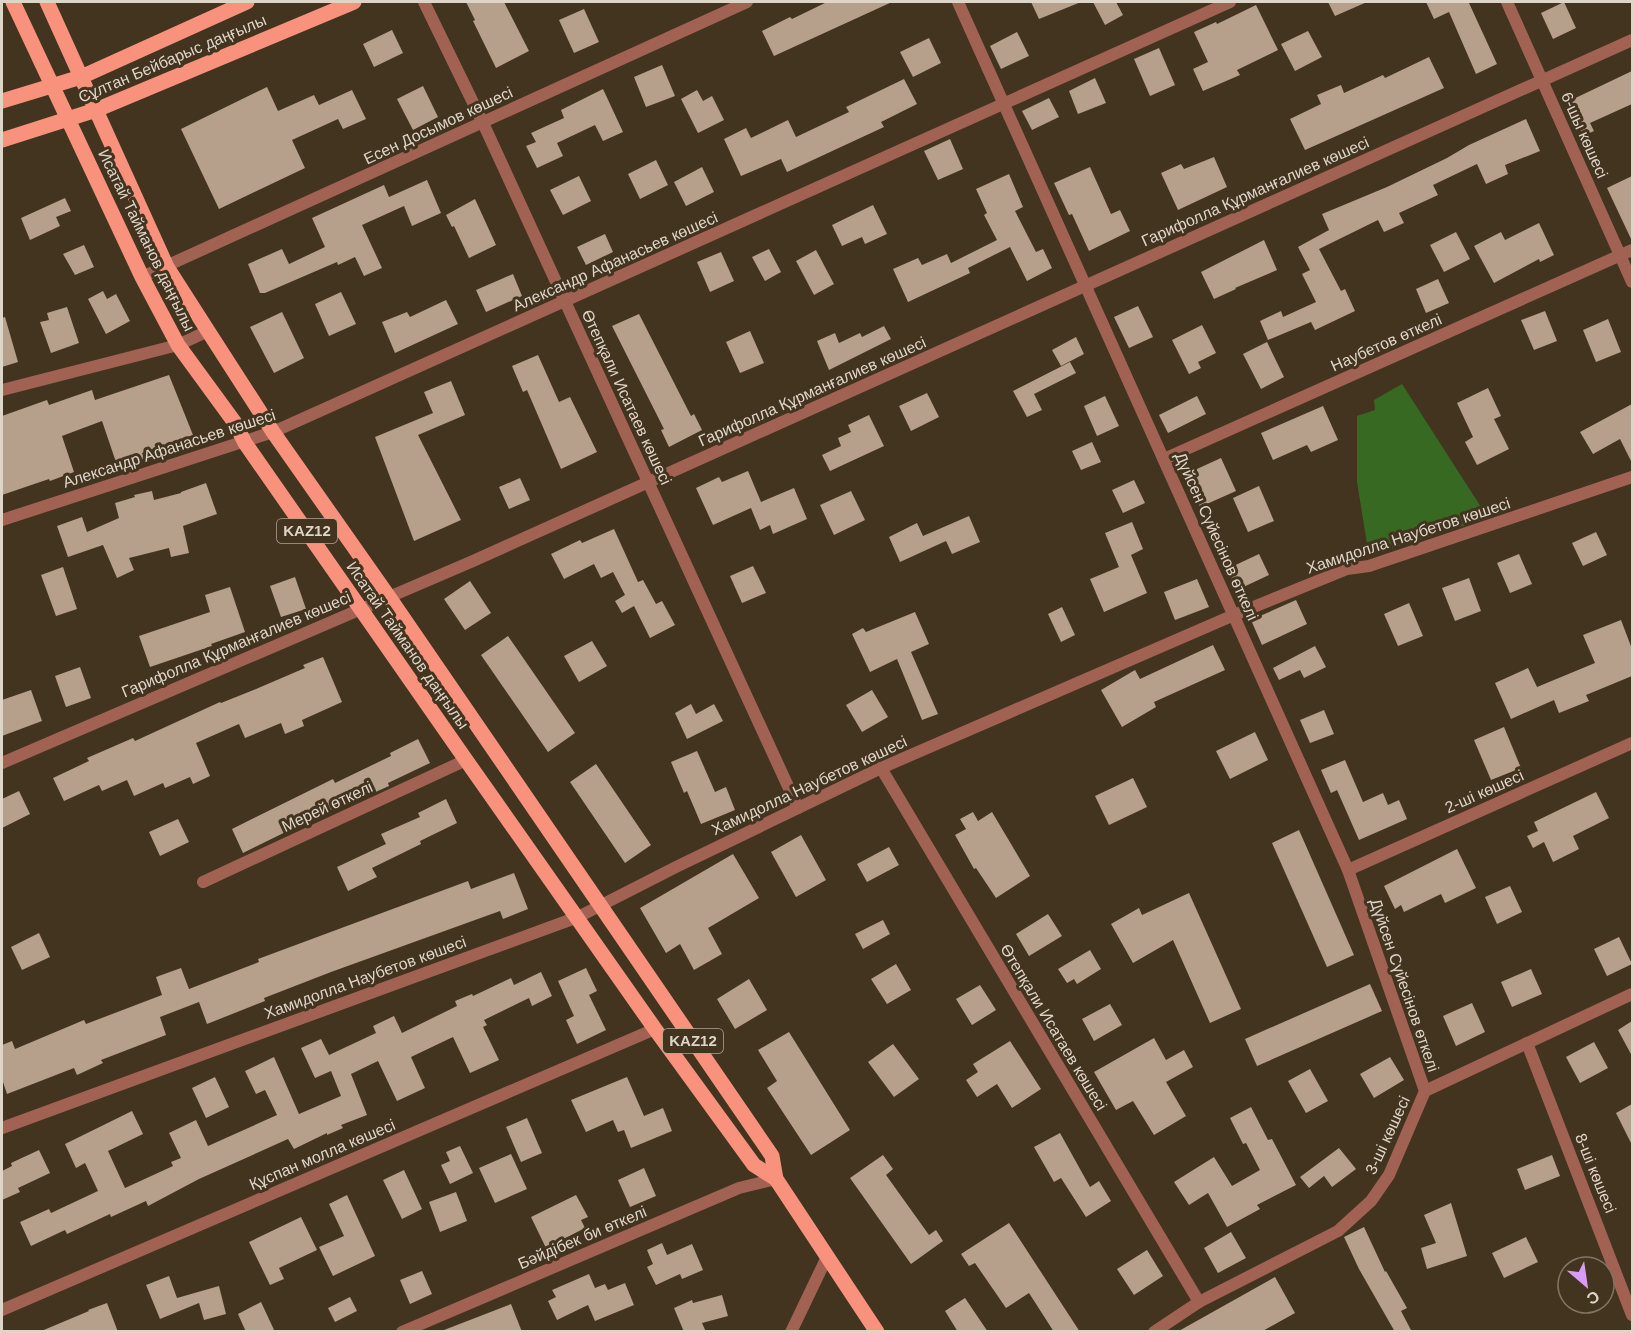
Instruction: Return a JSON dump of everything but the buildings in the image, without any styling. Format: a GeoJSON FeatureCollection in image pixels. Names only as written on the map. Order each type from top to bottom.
{"type":"FeatureCollection","features":[{"type":"Feature","properties":{"kind":"main road","name":"Исатай Тайманов даңғылы"},"geometry":{"type":"LineString","coordinates":[[13,2],[142,277],[178,345],[235,423],[245,443],[655,1029],[754,1165],[776,1179]]}},
{"type":"Feature","properties":{"kind":"main road","name":"Исатай Тайманов даңғылы"},"geometry":{"type":"LineString","coordinates":[[47,2],[167,267],[273,432],[389,597],[772,1156],[776,1179],[877,1332]]}},
{"type":"Feature","properties":{"kind":"main road","name":"Сұлтан Бейбарыс даңғылы"},"geometry":{"type":"LineString","coordinates":[[2,101],[81,77],[247,2]]}},
{"type":"Feature","properties":{"kind":"main road","name":"Сұлтан Бейбарыс даңғылы"},"geometry":{"type":"LineString","coordinates":[[2,140],[96,110],[354,2]]}},
{"type":"Feature","properties":{"kind":"street","name":"Өтепқали Исатаев көшесі"},"geometry":{"type":"LineString","coordinates":[[424,2],[483,123],[798,808]]}},
{"type":"Feature","properties":{"kind":"street","name":"Есен Досымов көшесі"},"geometry":{"type":"LineString","coordinates":[[142,277],[747,2]]}},
{"type":"Feature","properties":{"kind":"street","name":"Дүйсен Сүйесінов өткелі"},"geometry":{"type":"LineString","coordinates":[[958,2],[1348,870],[1425,1091]]}},
{"type":"Feature","properties":{"kind":"street","name":"Александр Афанасьев көшесі"},"geometry":{"type":"LineString","coordinates":[[2,520],[245,443],[273,432],[1230,2]]}},
{"type":"Feature","properties":{"kind":"street","name":"6-шы көшесі"},"geometry":{"type":"LineString","coordinates":[[1507,2],[1542,80],[1627,253],[1632,282]]}},
{"type":"Feature","properties":{"kind":"street","name":"Гарифолла Құрманғалиев көшесі"},"geometry":{"type":"LineString","coordinates":[[2,763],[362,609],[648,483],[1632,40]]}},
{"type":"Feature","properties":{"kind":"street","name":"Наубетов өткелі"},"geometry":{"type":"LineString","coordinates":[[1164,459],[1627,253]]}},
{"type":"Feature","properties":{"kind":"street"},"geometry":{"type":"LineString","coordinates":[[2,390],[178,345],[207,331]]}},
{"type":"Feature","properties":{"kind":"street","name":"Хамидолла Наубетов көшесі"},"geometry":{"type":"LineString","coordinates":[[2,1128],[578,917],[882,768],[1234,615],[1347,569],[1369,566],[1632,477]]}},
{"type":"Feature","properties":{"kind":"street","name":"2-ші көшесі"},"geometry":{"type":"LineString","coordinates":[[1348,870],[1632,742]]}},
{"type":"Feature","properties":{"kind":"street","name":"Мерей өткелі"},"geometry":{"type":"LineString","coordinates":[[203,882],[466,760]]}},
{"type":"Feature","properties":{"kind":"street","name":"Өтепқали Исатаев көшесі"},"geometry":{"type":"LineString","coordinates":[[882,768],[1199,1302]]}},
{"type":"Feature","properties":{"kind":"street","name":"3-ші көшесі"},"geometry":{"type":"LineString","coordinates":[[1154,1332],[1199,1302],[1338,1231],[1371,1201],[1389,1175],[1425,1091],[1632,994]]}},
{"type":"Feature","properties":{"kind":"street","name":"Құспан молла көшесі"},"geometry":{"type":"LineString","coordinates":[[2,1310],[655,1029]]}},
{"type":"Feature","properties":{"kind":"street","name":"8-ші көшесі"},"geometry":{"type":"LineString","coordinates":[[1527,1043],[1632,1315]]}},
{"type":"Feature","properties":{"kind":"street","name":"Бәйдібек би өткелі"},"geometry":{"type":"LineString","coordinates":[[402,1332],[739,1188],[776,1179]]}},
{"type":"Feature","properties":{"kind":"street"},"geometry":{"type":"LineString","coordinates":[[791,1332],[827,1257]]}},
{"type":"Feature","properties":{"kind":"green space"},"geometry":{"type":"Polygon","coordinates":[[[1402,384],[1488,518],[1369,556],[1357,482],[1357,416],[1375,410],[1374,400],[1402,384]]]}}]}
